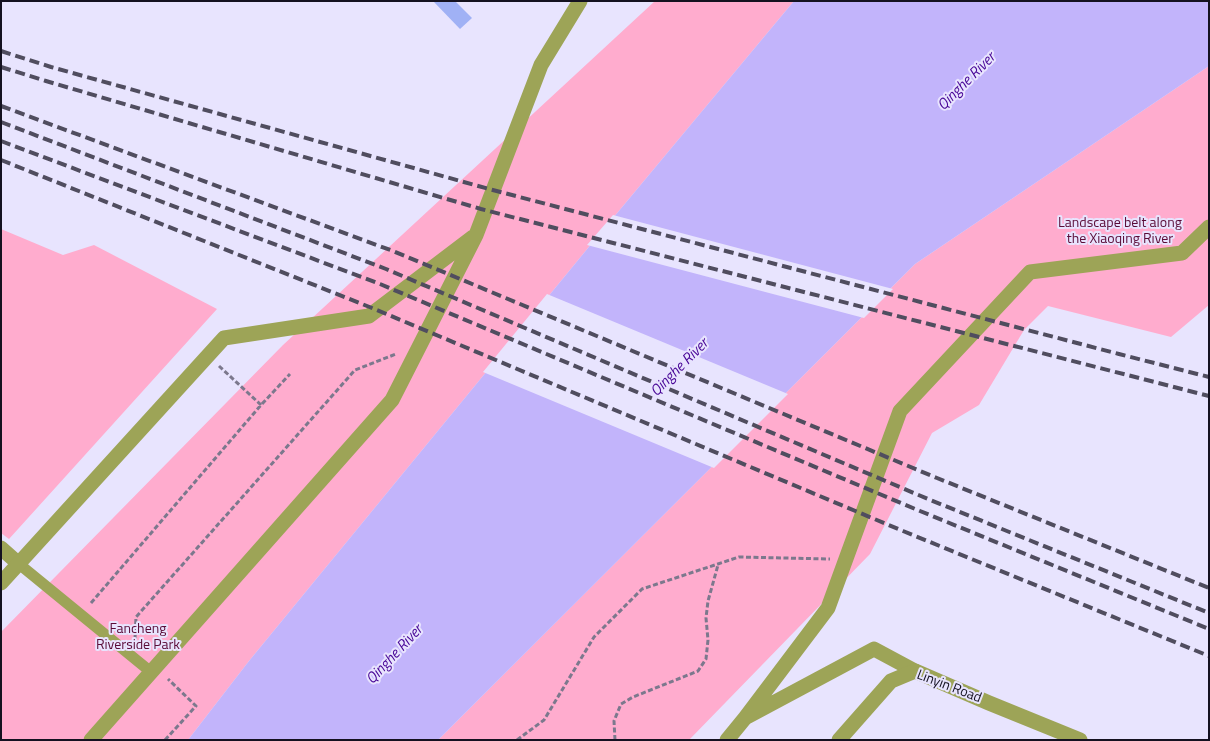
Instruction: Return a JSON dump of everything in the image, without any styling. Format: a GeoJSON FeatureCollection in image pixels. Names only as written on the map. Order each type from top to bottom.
{"type":"FeatureCollection","features":[{"type":"Feature","properties":{"kind":"street"},"geometry":{"type":"LineString","coordinates":[[91,740],[392,400],[476,235],[541,65],[580,1]]}},
{"type":"Feature","properties":{"kind":"street"},"geometry":{"type":"LineString","coordinates":[[727,740],[828,608],[900,411],[1030,272],[1182,253],[1209,227]]}},
{"type":"Feature","properties":{"kind":"street"},"geometry":{"type":"LineString","coordinates":[[1,583],[224,338],[368,316],[476,235]]}},
{"type":"Feature","properties":{"kind":"street"},"geometry":{"type":"LineString","coordinates":[[1,548],[19,564]]}},
{"type":"Feature","properties":{"kind":"street"},"geometry":{"type":"LineString","coordinates":[[745,718],[874,649],[915,671]]}},
{"type":"Feature","properties":{"kind":"street","name":"Linyin Road"},"geometry":{"type":"LineString","coordinates":[[839,740],[891,681],[915,671],[1080,740]]}},
{"type":"Feature","properties":{"kind":"lane"},"geometry":{"type":"LineString","coordinates":[[19,564],[133,657],[154,669]]}},
{"type":"Feature","properties":{"kind":"path"},"geometry":{"type":"LineString","coordinates":[[133,657],[136,617],[355,370],[420,345]]}},
{"type":"Feature","properties":{"kind":"path"},"geometry":{"type":"LineString","coordinates":[[208,356],[261,405]]}},
{"type":"Feature","properties":{"kind":"path"},"geometry":{"type":"LineString","coordinates":[[81,614],[261,405],[290,374]]}},
{"type":"Feature","properties":{"kind":"path"},"geometry":{"type":"LineString","coordinates":[[517,740],[544,720],[594,637],[642,589],[739,558],[846,559]]}},
{"type":"Feature","properties":{"kind":"path"},"geometry":{"type":"LineString","coordinates":[[615,740],[614,721],[621,704],[633,697],[698,671],[706,659],[708,601],[718,564]]}},
{"type":"Feature","properties":{"kind":"path"},"geometry":{"type":"LineString","coordinates":[[154,669],[196,706],[165,740]]}},
{"type":"Feature","properties":{"kind":"green space","name":"Fancheng Riverside Park"},"geometry":{"type":"Polygon","coordinates":[[[655,1],[794,1],[588,248],[249,661],[188,740],[1,740],[1,632],[283,345],[655,1]]]}},
{"type":"Feature","properties":{"kind":"green space","name":"Landscape belt along the Xiaoqing River"},"geometry":{"type":"Polygon","coordinates":[[[1209,66],[1209,305],[1171,337],[1048,306],[1024,330],[979,405],[932,433],[870,554],[689,740],[438,740],[915,264],[1209,66]]]}},
{"type":"Feature","properties":{"kind":"green space"},"geometry":{"type":"Polygon","coordinates":[[[1,229],[63,255],[94,245],[217,309],[9,539],[1,533],[1,229]]]}},
{"type":"Feature","properties":{"kind":"water","name":"Qinghe River"},"geometry":{"type":"Polygon","coordinates":[[[794,1],[1209,1],[1209,66],[915,264],[438,740],[188,740],[249,661],[588,248],[794,1]]]}},
{"type":"Feature","properties":{"kind":"pier"},"geometry":{"type":"Polygon","coordinates":[[[613,215],[893,289],[864,318],[587,245],[613,215]]]}},
{"type":"Feature","properties":{"kind":"pier"},"geometry":{"type":"Polygon","coordinates":[[[547,294],[788,394],[714,468],[483,372],[547,294]]]}},
{"type":"Feature","properties":{"kind":"building"},"geometry":{"type":"Polygon","coordinates":[[[433,1],[455,1],[472,18],[460,29],[433,1]]]}},
{"type":"Feature","properties":{"kind":"railway"},"geometry":{"type":"LineString","coordinates":[[1,51],[51,67],[489,189],[1209,377]]}},
{"type":"Feature","properties":{"kind":"railway"},"geometry":{"type":"LineString","coordinates":[[1,67],[481,209],[1209,396]]}},
{"type":"Feature","properties":{"kind":"railway"},"geometry":{"type":"LineString","coordinates":[[1,106],[393,251],[937,478],[1209,588]]}},
{"type":"Feature","properties":{"kind":"railway"},"geometry":{"type":"LineString","coordinates":[[1,122],[386,269],[928,499],[1209,613]]}},
{"type":"Feature","properties":{"kind":"railway"},"geometry":{"type":"LineString","coordinates":[[1,141],[380,284],[920,511],[1209,629]]}},
{"type":"Feature","properties":{"kind":"railway"},"geometry":{"type":"LineString","coordinates":[[1,160],[372,308],[903,531],[1209,656]]}}]}
